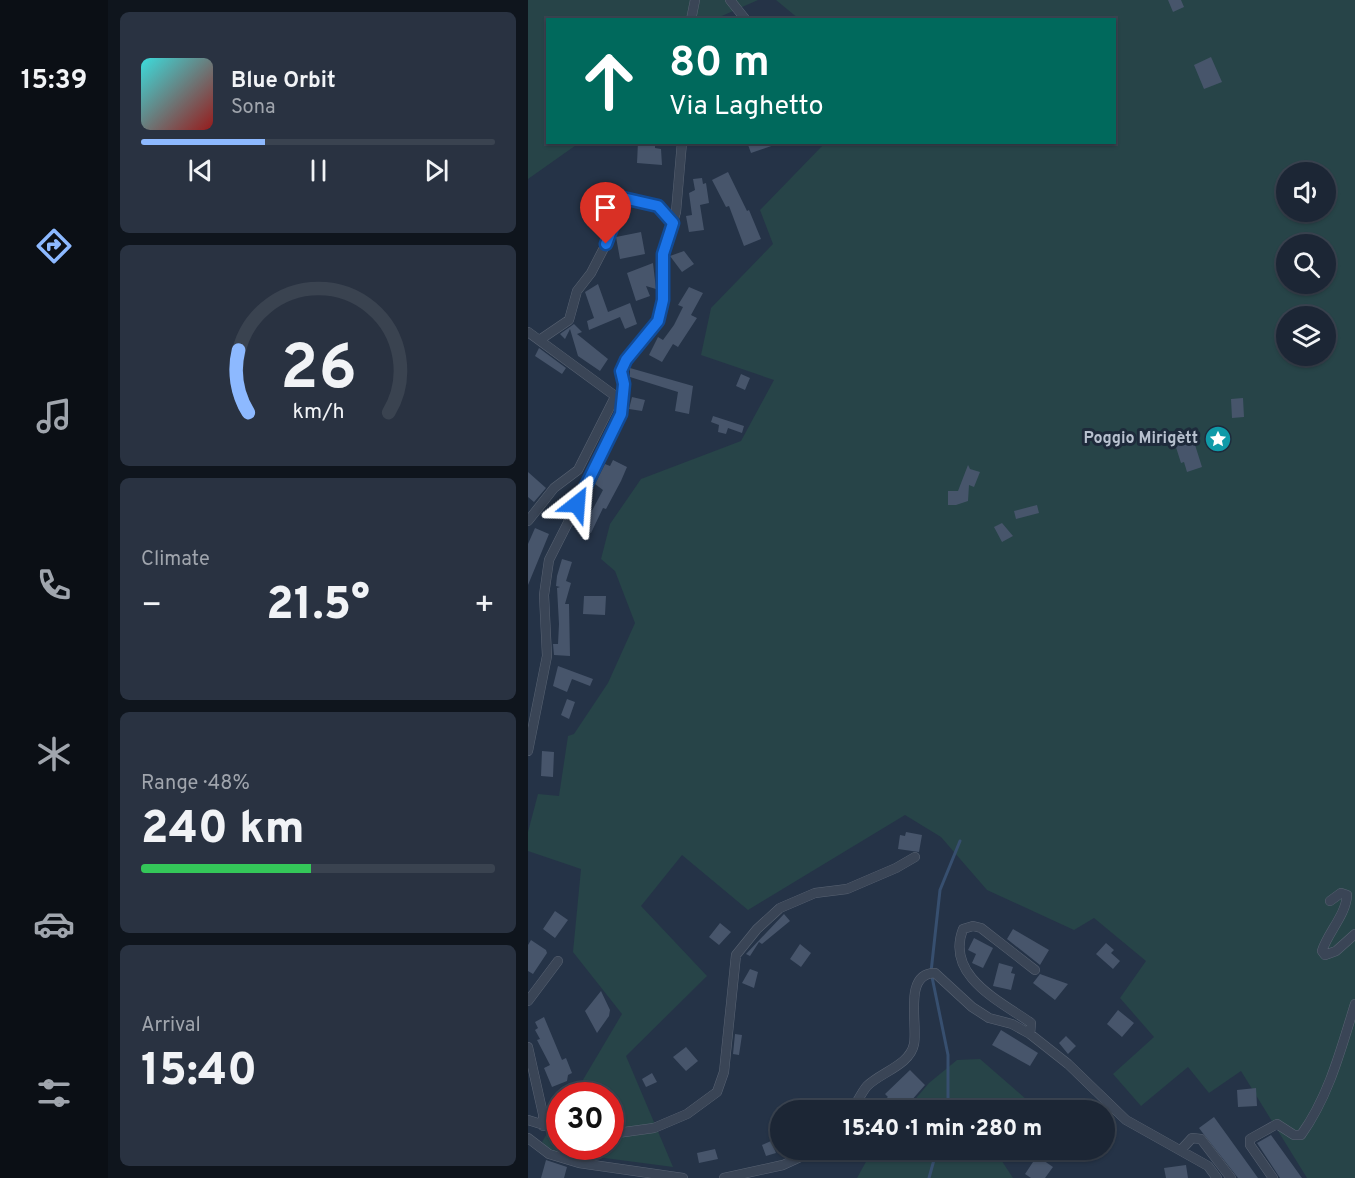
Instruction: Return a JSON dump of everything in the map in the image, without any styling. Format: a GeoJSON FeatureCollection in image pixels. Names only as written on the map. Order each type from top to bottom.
{"type":"FeatureCollection","features":[{"type":"Feature","properties":{"kind":"street"},"geometry":{"type":"LineString","coordinates":[[691,18],[695,0]]}},
{"type":"Feature","properties":{"kind":"street"},"geometry":{"type":"LineString","coordinates":[[730,0],[744,18]]}},
{"type":"Feature","properties":{"kind":"street"},"geometry":{"type":"LineString","coordinates":[[528,521],[554,488],[578,470],[619,398],[624,384],[621,371],[626,360],[658,321],[663,300],[663,254],[676,212],[682,144]]}},
{"type":"Feature","properties":{"kind":"street"},"geometry":{"type":"LineString","coordinates":[[541,339],[569,320],[576,291],[591,273],[606,244],[623,198],[658,206],[673,223]]}},
{"type":"Feature","properties":{"kind":"street"},"geometry":{"type":"LineString","coordinates":[[528,332],[541,339],[619,398]]}},
{"type":"Feature","properties":{"kind":"street"},"geometry":{"type":"LineString","coordinates":[[528,752],[547,656],[544,595],[549,560],[617,426],[619,398]]}},
{"type":"Feature","properties":{"kind":"street"},"geometry":{"type":"LineString","coordinates":[[624,1132],[654,1128],[687,1114],[717,1092],[724,1072],[736,955],[764,922],[780,908],[789,904],[815,893],[847,889],[896,868],[915,856]]}},
{"type":"Feature","properties":{"kind":"street"},"geometry":{"type":"LineString","coordinates":[[1330,901],[1341,893],[1347,895],[1343,910],[1325,941],[1322,951],[1325,955],[1336,951],[1355,934]]}},
{"type":"Feature","properties":{"kind":"street"},"geometry":{"type":"LineString","coordinates":[[1030,1034],[1031,1023],[977,986],[966,972],[960,955],[963,929],[973,926],[981,928],[1035,970]]}},
{"type":"Feature","properties":{"kind":"street"},"geometry":{"type":"LineString","coordinates":[[528,1001],[558,961]]}},
{"type":"Feature","properties":{"kind":"street"},"geometry":{"type":"LineString","coordinates":[[858,1100],[867,1086],[910,1054],[915,1042],[913,1017],[917,984],[920,977],[931,973],[989,1018],[1012,1024],[1030,1034],[1068,1064],[1126,1120],[1208,1166],[1217,1178]]}},
{"type":"Feature","properties":{"kind":"street"},"geometry":{"type":"LineString","coordinates":[[1273,1178],[1250,1145],[1250,1139],[1276,1124],[1284,1126],[1294,1135],[1301,1135],[1312,1119],[1332,1078],[1355,1004]]}},
{"type":"Feature","properties":{"kind":"street"},"geometry":{"type":"LineString","coordinates":[[528,1047],[543,1114],[543,1126]]}},
{"type":"Feature","properties":{"kind":"street"},"geometry":{"type":"LineString","coordinates":[[528,1120],[546,1127]]}},
{"type":"Feature","properties":{"kind":"street"},"geometry":{"type":"LineString","coordinates":[[1181,1150],[1192,1137],[1201,1139],[1231,1178]]}},
{"type":"Feature","properties":{"kind":"street"},"geometry":{"type":"LineString","coordinates":[[528,1138],[549,1154],[579,1163],[683,1178]]}},
{"type":"Feature","properties":{"kind":"street"},"geometry":{"type":"LineString","coordinates":[[724,1178],[783,1165],[794,1160]]}},
{"type":"Feature","properties":{"kind":"green space"},"geometry":{"type":"Polygon","coordinates":[[[528,0],[758,0],[717,18],[546,18],[546,144],[578,144],[528,179],[528,0]]]}},
{"type":"Feature","properties":{"kind":"green space"},"geometry":{"type":"Polygon","coordinates":[[[776,0],[1355,0],[1355,1178],[1307,1178],[1241,1071],[1209,1093],[1188,1067],[1141,1106],[1113,1074],[1154,1037],[1120,998],[1146,961],[1094,918],[1074,930],[987,890],[941,837],[905,815],[748,910],[682,855],[641,906],[707,976],[626,1056],[673,1167],[620,1160],[624,1160],[624,1082],[582,1082],[622,1014],[573,952],[581,869],[528,851],[528,832],[538,794],[559,796],[568,736],[574,734],[608,683],[635,623],[615,571],[601,559],[610,524],[641,479],[741,441],[774,380],[701,355],[711,308],[773,244],[760,210],[824,144],[1116,144],[1116,18],[798,18],[776,0]]]}},
{"type":"Feature","properties":{"kind":"green space"},"geometry":{"type":"Polygon","coordinates":[[[980,1059],[1026,1099],[915,1100],[929,1083],[957,1060],[980,1059]]]}},
{"type":"Feature","properties":{"kind":"green space"},"geometry":{"type":"Polygon","coordinates":[[[867,1160],[1001,1160],[1013,1178],[857,1178],[867,1160]]]}},
{"type":"Feature","properties":{"kind":"building"},"geometry":{"type":"Polygon","coordinates":[[[1168,0],[1181,0],[1184,7],[1173,12],[1168,0]]]}},
{"type":"Feature","properties":{"kind":"building"},"geometry":{"type":"Polygon","coordinates":[[[1211,57],[1222,82],[1204,89],[1194,65],[1211,57]]]}},
{"type":"Feature","properties":{"kind":"building"},"geometry":{"type":"Polygon","coordinates":[[[638,144],[655,144],[655,148],[661,149],[662,165],[637,163],[638,144]]]}},
{"type":"Feature","properties":{"kind":"building"},"geometry":{"type":"Polygon","coordinates":[[[748,144],[777,144],[751,153],[748,144]]]}},
{"type":"Feature","properties":{"kind":"building"},"geometry":{"type":"Polygon","coordinates":[[[728,172],[747,211],[749,210],[761,239],[744,246],[729,206],[726,207],[712,180],[728,172]]]}},
{"type":"Feature","properties":{"kind":"building"},"geometry":{"type":"Polygon","coordinates":[[[702,178],[703,184],[706,183],[709,203],[700,205],[704,230],[689,232],[686,216],[692,215],[689,193],[695,190],[693,179],[702,178]]]}},
{"type":"Feature","properties":{"kind":"building"},"geometry":{"type":"Polygon","coordinates":[[[641,232],[645,254],[620,259],[616,237],[641,232]]]}},
{"type":"Feature","properties":{"kind":"building"},"geometry":{"type":"Polygon","coordinates":[[[684,251],[694,264],[682,272],[670,256],[684,251]]]}},
{"type":"Feature","properties":{"kind":"building"},"geometry":{"type":"Polygon","coordinates":[[[653,263],[656,289],[646,286],[650,296],[636,301],[627,273],[653,263]]]}},
{"type":"Feature","properties":{"kind":"building"},"geometry":{"type":"Polygon","coordinates":[[[598,284],[608,312],[630,303],[637,324],[625,329],[620,317],[589,330],[587,321],[594,318],[585,292],[598,284]]]}},
{"type":"Feature","properties":{"kind":"building"},"geometry":{"type":"Polygon","coordinates":[[[689,287],[703,293],[691,315],[697,318],[678,347],[673,344],[662,362],[649,355],[658,337],[663,340],[674,325],[683,307],[678,305],[689,287]]]}},
{"type":"Feature","properties":{"kind":"building"},"geometry":{"type":"Polygon","coordinates":[[[574,324],[582,332],[577,334],[608,359],[600,371],[578,356],[570,329],[565,339],[560,334],[574,324]]]}},
{"type":"Feature","properties":{"kind":"building"},"geometry":{"type":"Polygon","coordinates":[[[539,348],[566,368],[562,374],[535,356],[539,348]]]}},
{"type":"Feature","properties":{"kind":"building"},"geometry":{"type":"Polygon","coordinates":[[[630,368],[693,386],[689,414],[675,411],[678,392],[630,377],[630,368]]]}},
{"type":"Feature","properties":{"kind":"building"},"geometry":{"type":"Polygon","coordinates":[[[741,374],[750,378],[745,390],[736,386],[741,374]]]}},
{"type":"Feature","properties":{"kind":"building"},"geometry":{"type":"Polygon","coordinates":[[[632,397],[645,400],[642,411],[629,409],[632,397]]]}},
{"type":"Feature","properties":{"kind":"building"},"geometry":{"type":"Polygon","coordinates":[[[1243,398],[1244,417],[1232,418],[1231,399],[1243,398]]]}},
{"type":"Feature","properties":{"kind":"building"},"geometry":{"type":"Polygon","coordinates":[[[713,416],[744,426],[742,433],[728,428],[726,434],[718,432],[719,425],[711,422],[713,416]]]}},
{"type":"Feature","properties":{"kind":"building"},"geometry":{"type":"Polygon","coordinates":[[[1190,429],[1202,467],[1187,472],[1184,462],[1181,463],[1174,441],[1180,440],[1178,433],[1190,429]]]}},
{"type":"Feature","properties":{"kind":"building"},"geometry":{"type":"Polygon","coordinates":[[[613,460],[627,467],[591,533],[579,527],[583,519],[587,520],[603,490],[595,484],[605,464],[610,466],[613,460]]]}},
{"type":"Feature","properties":{"kind":"building"},"geometry":{"type":"Polygon","coordinates":[[[968,465],[970,469],[980,472],[974,487],[969,485],[968,501],[948,505],[948,491],[958,491],[968,465]]]}},
{"type":"Feature","properties":{"kind":"building"},"geometry":{"type":"Polygon","coordinates":[[[528,472],[546,488],[534,502],[528,497],[528,472]]]}},
{"type":"Feature","properties":{"kind":"building"},"geometry":{"type":"Polygon","coordinates":[[[1037,505],[1039,513],[1016,519],[1014,511],[1037,505]]]}},
{"type":"Feature","properties":{"kind":"building"},"geometry":{"type":"Polygon","coordinates":[[[1002,523],[1013,536],[1002,542],[994,527],[1002,523]]]}},
{"type":"Feature","properties":{"kind":"building"},"geometry":{"type":"Polygon","coordinates":[[[535,528],[549,534],[528,585],[528,544],[535,528]]]}},
{"type":"Feature","properties":{"kind":"building"},"geometry":{"type":"Polygon","coordinates":[[[562,559],[572,562],[566,581],[571,583],[565,604],[569,604],[570,656],[554,655],[553,644],[558,644],[557,588],[560,587],[556,586],[562,559]]]}},
{"type":"Feature","properties":{"kind":"building"},"geometry":{"type":"Polygon","coordinates":[[[584,596],[606,596],[605,615],[583,614],[584,596]]]}},
{"type":"Feature","properties":{"kind":"building"},"geometry":{"type":"Polygon","coordinates":[[[558,666],[593,679],[590,686],[572,679],[567,692],[553,686],[558,666]]]}},
{"type":"Feature","properties":{"kind":"building"},"geometry":{"type":"Polygon","coordinates":[[[567,699],[575,702],[569,719],[561,715],[567,699]]]}},
{"type":"Feature","properties":{"kind":"building"},"geometry":{"type":"Polygon","coordinates":[[[542,751],[554,752],[553,777],[541,776],[542,751]]]}},
{"type":"Feature","properties":{"kind":"building"},"geometry":{"type":"Polygon","coordinates":[[[906,832],[922,835],[919,852],[898,849],[900,835],[905,836],[906,832]]]}},
{"type":"Feature","properties":{"kind":"building"},"geometry":{"type":"Polygon","coordinates":[[[555,911],[568,920],[555,938],[543,929],[555,911]]]}},
{"type":"Feature","properties":{"kind":"building"},"geometry":{"type":"Polygon","coordinates":[[[784,914],[790,921],[762,944],[759,942],[750,956],[746,954],[784,914]]]}},
{"type":"Feature","properties":{"kind":"building"},"geometry":{"type":"Polygon","coordinates":[[[720,923],[731,932],[719,945],[709,937],[720,923]]]}},
{"type":"Feature","properties":{"kind":"building"},"geometry":{"type":"Polygon","coordinates":[[[1013,929],[1049,950],[1040,965],[1007,939],[1013,929]]]}},
{"type":"Feature","properties":{"kind":"building"},"geometry":{"type":"Polygon","coordinates":[[[974,938],[993,948],[983,968],[972,963],[976,954],[968,950],[974,938]]]}},
{"type":"Feature","properties":{"kind":"building"},"geometry":{"type":"Polygon","coordinates":[[[531,940],[547,953],[533,974],[528,971],[528,945],[531,940]]]}},
{"type":"Feature","properties":{"kind":"building"},"geometry":{"type":"Polygon","coordinates":[[[1106,943],[1114,950],[1111,953],[1120,961],[1113,969],[1096,954],[1106,943]]]}},
{"type":"Feature","properties":{"kind":"building"},"geometry":{"type":"Polygon","coordinates":[[[800,944],[811,953],[801,967],[790,959],[800,944]]]}},
{"type":"Feature","properties":{"kind":"building"},"geometry":{"type":"Polygon","coordinates":[[[999,963],[1013,967],[1011,973],[1015,974],[1011,990],[993,986],[999,963]]]}},
{"type":"Feature","properties":{"kind":"building"},"geometry":{"type":"Polygon","coordinates":[[[750,969],[758,972],[754,988],[742,983],[750,969]]]}},
{"type":"Feature","properties":{"kind":"building"},"geometry":{"type":"Polygon","coordinates":[[[1040,974],[1068,984],[1055,1000],[1033,983],[1040,974]]]}},
{"type":"Feature","properties":{"kind":"building"},"geometry":{"type":"Polygon","coordinates":[[[601,991],[610,1010],[609,1016],[597,1033],[585,1011],[601,991]]]}},
{"type":"Feature","properties":{"kind":"building"},"geometry":{"type":"Polygon","coordinates":[[[1118,1010],[1134,1023],[1122,1037],[1107,1024],[1118,1010]]]}},
{"type":"Feature","properties":{"kind":"building"},"geometry":{"type":"Polygon","coordinates":[[[544,1017],[562,1060],[566,1058],[572,1073],[568,1075],[567,1081],[550,1082],[544,1068],[550,1065],[537,1040],[540,1039],[535,1030],[538,1028],[535,1022],[544,1017]]]}},
{"type":"Feature","properties":{"kind":"building"},"geometry":{"type":"Polygon","coordinates":[[[1001,1030],[1038,1053],[1030,1066],[992,1045],[1001,1030]]]}},
{"type":"Feature","properties":{"kind":"building"},"geometry":{"type":"Polygon","coordinates":[[[735,1034],[742,1035],[739,1055],[733,1054],[735,1034]]]}},
{"type":"Feature","properties":{"kind":"building"},"geometry":{"type":"Polygon","coordinates":[[[1066,1036],[1076,1046],[1068,1054],[1059,1043],[1066,1036]]]}},
{"type":"Feature","properties":{"kind":"building"},"geometry":{"type":"Polygon","coordinates":[[[686,1047],[698,1061],[686,1071],[673,1057],[686,1047]]]}},
{"type":"Feature","properties":{"kind":"building"},"geometry":{"type":"Polygon","coordinates":[[[910,1070],[925,1085],[912,1100],[884,1100],[888,1097],[885,1094],[910,1070]]]}},
{"type":"Feature","properties":{"kind":"building"},"geometry":{"type":"Polygon","coordinates":[[[652,1073],[657,1082],[646,1087],[642,1079],[652,1073]]]}},
{"type":"Feature","properties":{"kind":"building"},"geometry":{"type":"Polygon","coordinates":[[[1256,1088],[1257,1106],[1238,1107],[1237,1090],[1256,1088]]]}},
{"type":"Feature","properties":{"kind":"building"},"geometry":{"type":"Polygon","coordinates":[[[1214,1117],[1258,1178],[1238,1178],[1199,1128],[1214,1117]]]}},
{"type":"Feature","properties":{"kind":"building"},"geometry":{"type":"Polygon","coordinates":[[[1271,1135],[1302,1178],[1280,1178],[1257,1143],[1271,1135]]]}},
{"type":"Feature","properties":{"kind":"building"},"geometry":{"type":"Polygon","coordinates":[[[770,1141],[770,1155],[766,1156],[762,1145],[770,1141]]]}},
{"type":"Feature","properties":{"kind":"building"},"geometry":{"type":"Polygon","coordinates":[[[715,1149],[718,1159],[699,1163],[697,1153],[715,1149]]]}},
{"type":"Feature","properties":{"kind":"building"},"geometry":{"type":"Polygon","coordinates":[[[546,1160],[567,1167],[564,1178],[541,1178],[546,1160]]]}},
{"type":"Feature","properties":{"kind":"building"},"geometry":{"type":"Polygon","coordinates":[[[1034,1160],[1043,1160],[1053,1167],[1045,1178],[1031,1178],[1025,1174],[1034,1160]]]}},
{"type":"Feature","properties":{"kind":"building"},"geometry":{"type":"Polygon","coordinates":[[[1186,1165],[1188,1178],[1166,1178],[1164,1168],[1186,1165]]]}},
{"type":"Feature","properties":{"kind":"waterway"},"geometry":{"type":"LineString","coordinates":[[948,1100],[948,1055],[931,972],[940,890],[960,841]]}},
{"type":"Feature","properties":{"kind":"waterway"},"geometry":{"type":"LineString","coordinates":[[929,1178],[934,1160]]}},
{"type":"Feature","properties":{"kind":"place","name":"Poggio Mirigètt"},"geometry":{"type":"Point","coordinates":[1218,439]}},
{"type":"Feature","properties":{"kind":"route"},"geometry":{"type":"LineString","coordinates":[[577,504],[621,414],[624,384],[621,371],[626,360],[658,321],[663,300],[663,254],[666,238],[673,223],[658,206],[623,198],[606,244]]}}]}
